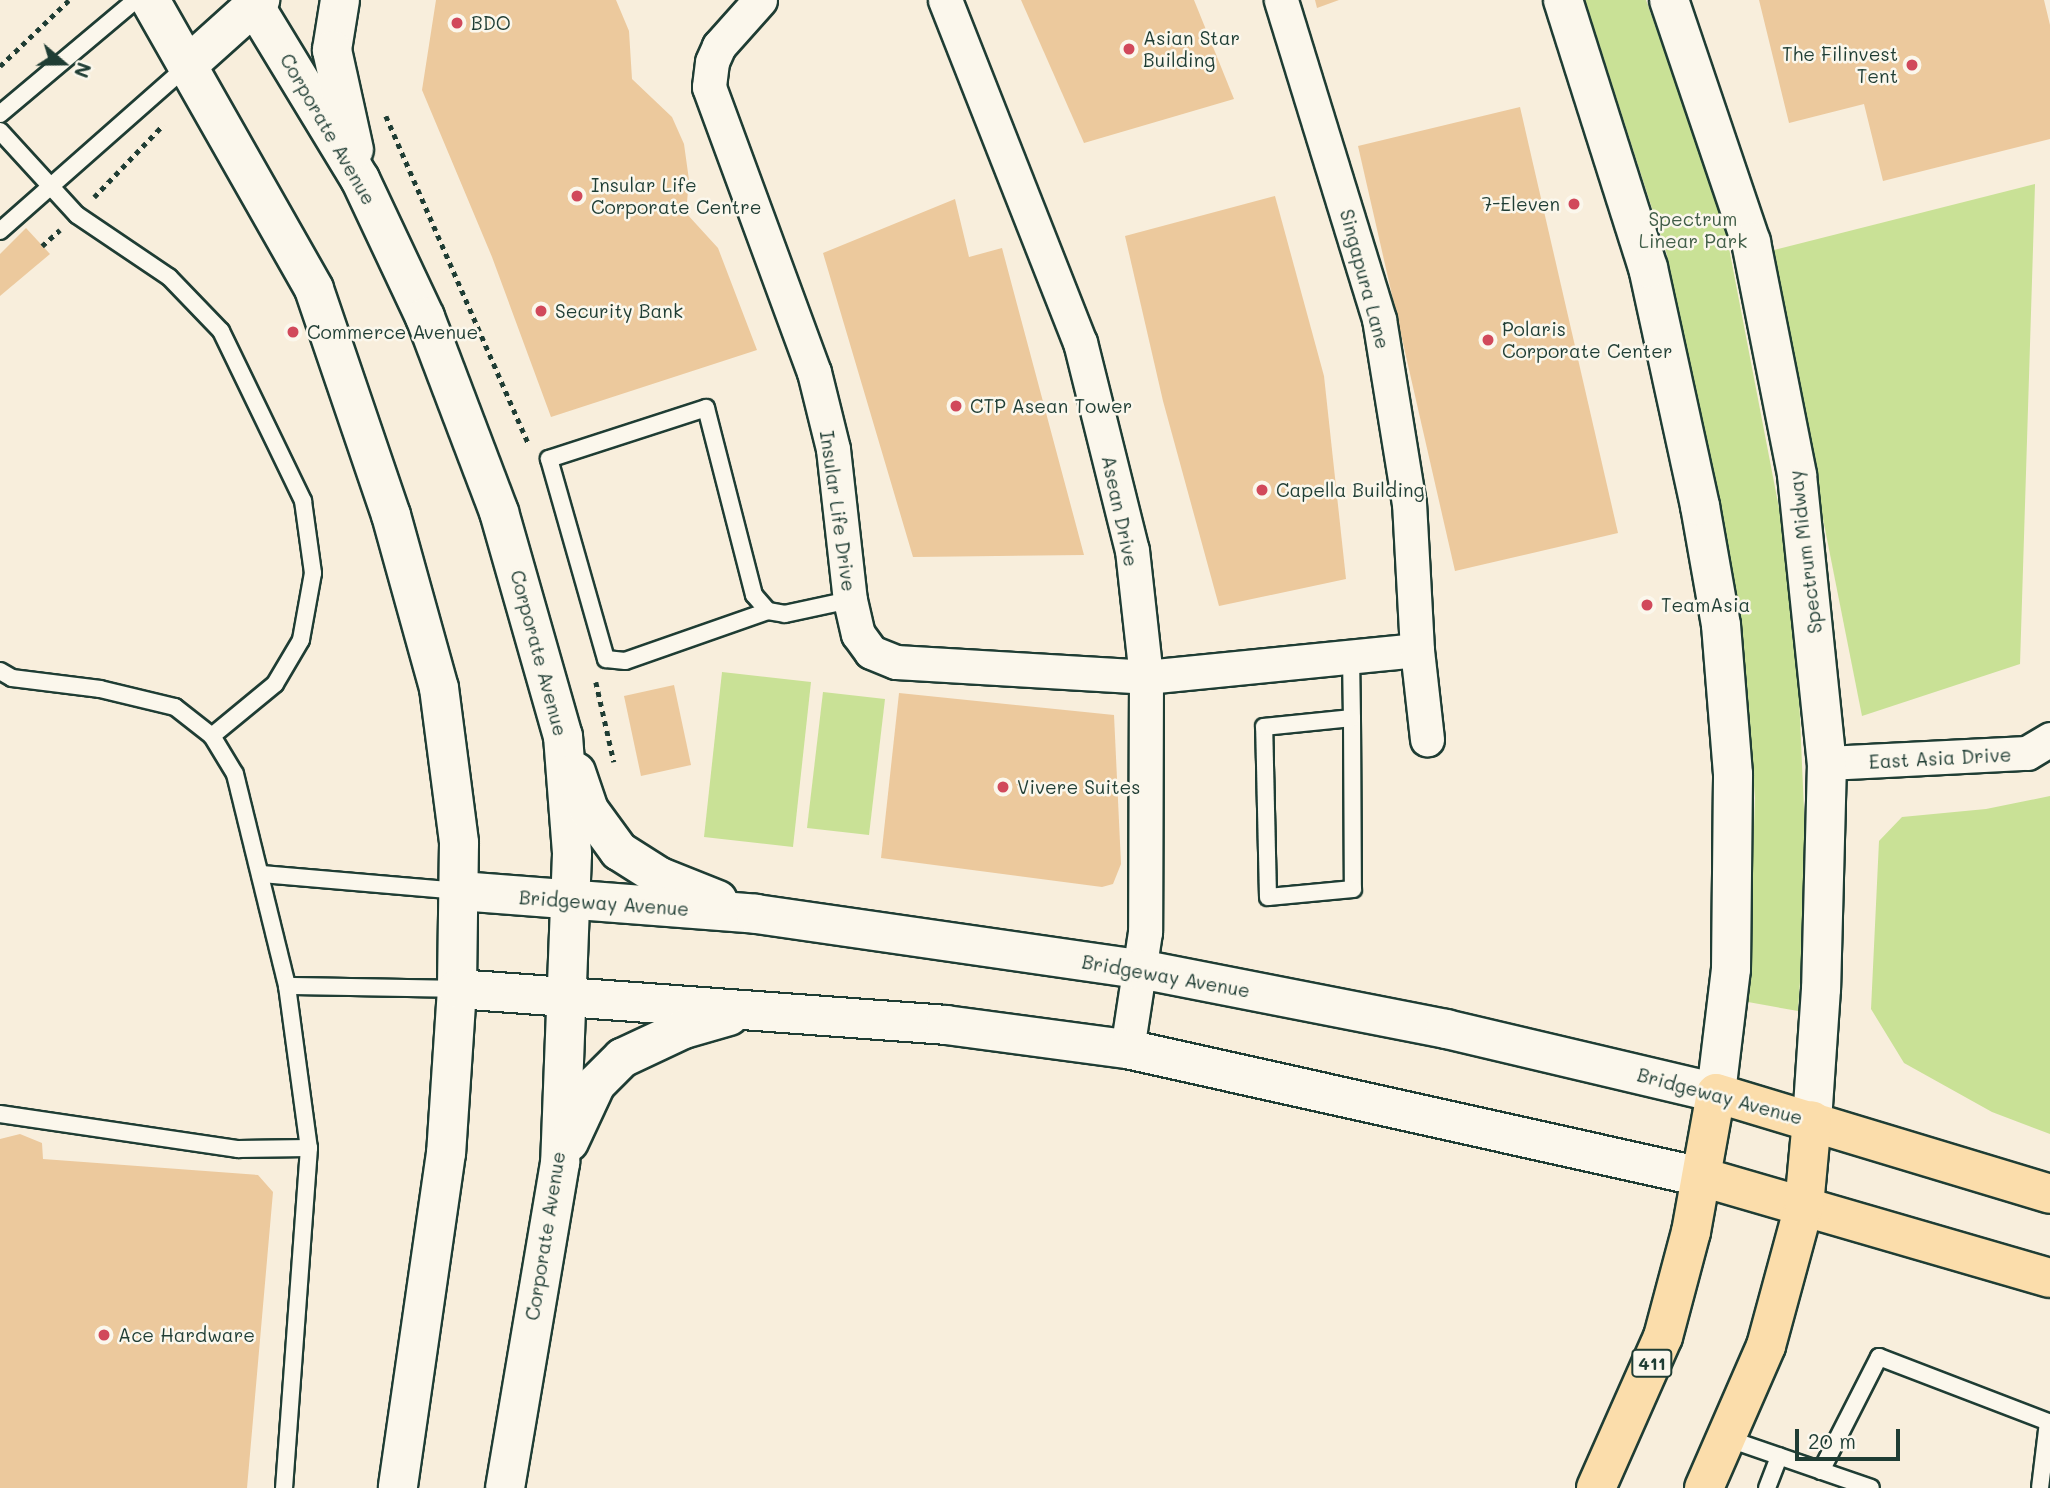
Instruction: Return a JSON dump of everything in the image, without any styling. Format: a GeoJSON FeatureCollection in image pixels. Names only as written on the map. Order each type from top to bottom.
{"type":"FeatureCollection","features":[{"type":"Feature","properties":{"kind":"highway","name":"Bridgeway Avenue"},"geometry":{"type":"LineString","coordinates":[[1716,1093],[2048,1193]]}},
{"type":"Feature","properties":{"kind":"highway","name":"411"},"geometry":{"type":"LineString","coordinates":[[1595,1488],[1663,1337],[1702,1177],[1716,1093]]}},
{"type":"Feature","properties":{"kind":"highway"},"geometry":{"type":"LineString","coordinates":[[1704,1488],[1729,1438],[1766,1346],[1804,1206],[1811,1120]]}},
{"type":"Feature","properties":{"kind":"highway"},"geometry":{"type":"LineString","coordinates":[[1702,1177],[2041,1278]]}},
{"type":"Feature","properties":{"kind":"street"},"geometry":{"type":"LineString","coordinates":[[150,0],[189,64],[314,289],[391,515],[439,688],[460,891],[457,989],[446,1153],[398,1488]]}},
{"type":"Feature","properties":{"kind":"street"},"geometry":{"type":"LineString","coordinates":[[340,0],[332,50],[360,179]]}},
{"type":"Feature","properties":{"kind":"street","name":"Insular Life Drive"},"geometry":{"type":"LineString","coordinates":[[760,0],[719,46],[712,62],[709,88],[814,372],[833,449],[850,600],[858,634],[871,652],[896,662],[1146,677]]}},
{"type":"Feature","properties":{"kind":"street","name":"Asean Drive"},"geometry":{"type":"LineString","coordinates":[[945,0],[1080,342],[1132,550],[1146,677],[1144,932],[1127,1049]]}},
{"type":"Feature","properties":{"kind":"street","name":"Singapura Lane"},"geometry":{"type":"LineString","coordinates":[[1281,0],[1379,319],[1409,504],[1417,650],[1427,739]]}},
{"type":"Feature","properties":{"kind":"street"},"geometry":{"type":"LineString","coordinates":[[1563,0],[1648,268],[1700,506],[1721,625],[1733,774],[1731,969],[1716,1093]]}},
{"type":"Feature","properties":{"kind":"street","name":"Spectrum Midway"},"geometry":{"type":"LineString","coordinates":[[1669,0],[1751,242],[1797,475],[1827,763],[1821,989],[1811,1120]]}},
{"type":"Feature","properties":{"kind":"street"},"geometry":{"type":"LineString","coordinates":[[189,64],[255,2]]}},
{"type":"Feature","properties":{"kind":"street","name":"Corporate Avenue"},"geometry":{"type":"LineString","coordinates":[[255,2],[360,179],[425,317],[499,512],[563,736],[572,854],[560,1163],[505,1488]]}},
{"type":"Feature","properties":{"kind":"street"},"geometry":{"type":"LineString","coordinates":[[1146,677],[1417,650]]}},
{"type":"Feature","properties":{"kind":"street"},"geometry":{"type":"LineString","coordinates":[[563,736],[589,810],[619,851],[660,877],[756,914]]}},
{"type":"Feature","properties":{"kind":"street","name":"East Asia Drive"},"geometry":{"type":"LineString","coordinates":[[1827,763],[2027,753],[2050,739]]}},
{"type":"Feature","properties":{"kind":"street","name":"Bridgeway Avenue"},"geometry":{"type":"LineString","coordinates":[[460,891],[756,914],[1140,969],[1446,1029],[1716,1093]]}},
{"type":"Feature","properties":{"kind":"street"},"geometry":{"type":"LineString","coordinates":[[457,989],[568,995],[946,1025],[1127,1049],[1702,1177]]}},
{"type":"Feature","properties":{"kind":"street"},"geometry":{"type":"LineString","coordinates":[[560,1163],[596,1084],[622,1058],[684,1029],[747,1011]]}},
{"type":"Feature","properties":{"kind":"lane"},"geometry":{"type":"LineString","coordinates":[[0,114],[136,0]]}},
{"type":"Feature","properties":{"kind":"lane"},"geometry":{"type":"LineString","coordinates":[[0,231],[189,64]]}},
{"type":"Feature","properties":{"kind":"lane"},"geometry":{"type":"LineString","coordinates":[[0,131],[50,189],[77,215],[169,277],[221,331],[303,500],[313,573],[301,640],[275,684],[212,736]]}},
{"type":"Feature","properties":{"kind":"lane"},"geometry":{"type":"LineString","coordinates":[[768,611],[754,595],[706,408],[549,459],[606,659],[625,661],[768,611],[802,611],[850,600]]}},
{"type":"Feature","properties":{"kind":"lane"},"geometry":{"type":"LineString","coordinates":[[1351,656],[1352,718],[1353,889],[1268,897],[1264,727],[1352,718]]}},
{"type":"Feature","properties":{"kind":"lane"},"geometry":{"type":"LineString","coordinates":[[0,671],[12,678],[100,689],[176,707],[212,736],[235,774],[287,986],[309,1147],[284,1488]]}},
{"type":"Feature","properties":{"kind":"lane","name":"Bridgeway Avenue"},"geometry":{"type":"LineString","coordinates":[[261,874],[460,891]]}},
{"type":"Feature","properties":{"kind":"lane"},"geometry":{"type":"LineString","coordinates":[[287,986],[457,989]]}},
{"type":"Feature","properties":{"kind":"lane"},"geometry":{"type":"LineString","coordinates":[[0,1114],[238,1149],[309,1147]]}},
{"type":"Feature","properties":{"kind":"lane"},"geometry":{"type":"LineString","coordinates":[[1821,1471],[1878,1357],[2048,1422],[2040,1488]]}},
{"type":"Feature","properties":{"kind":"lane"},"geometry":{"type":"LineString","coordinates":[[1729,1438],[1871,1488]]}},
{"type":"Feature","properties":{"kind":"lane"},"geometry":{"type":"LineString","coordinates":[[1768,1488],[1779,1456]]}},
{"type":"Feature","properties":{"kind":"path"},"geometry":{"type":"LineString","coordinates":[[0,66],[69,0]]}},
{"type":"Feature","properties":{"kind":"path"},"geometry":{"type":"LineString","coordinates":[[42,246],[77,215],[167,121]]}},
{"type":"Feature","properties":{"kind":"green space","name":"Spectrum Linear Park"},"geometry":{"type":"Polygon","coordinates":[[[1585,0],[1646,0],[1723,217],[1784,534],[1799,695],[1807,879],[1798,1011],[1748,1002],[1755,798],[1740,613],[1667,255],[1585,0]]]}},
{"type":"Feature","properties":{"kind":"green space"},"geometry":{"type":"Polygon","coordinates":[[[2035,184],[2020,664],[1862,716],[1770,251],[2035,184]]]}},
{"type":"Feature","properties":{"kind":"green space"},"geometry":{"type":"Polygon","coordinates":[[[722,672],[811,682],[793,847],[704,837],[722,672]]]}},
{"type":"Feature","properties":{"kind":"green space"},"geometry":{"type":"Polygon","coordinates":[[[823,692],[885,699],[869,835],[807,828],[823,692]]]}},
{"type":"Feature","properties":{"kind":"green space"},"geometry":{"type":"Polygon","coordinates":[[[2050,796],[2050,1134],[1992,1112],[1904,1063],[1871,1009],[1879,841],[1902,817],[1986,809],[2050,796]]]}},
{"type":"Feature","properties":{"kind":"building","name":"Insular Life Corporate Centre"},"geometry":{"type":"Polygon","coordinates":[[[436,0],[616,0],[629,31],[632,79],[672,117],[684,144],[689,180],[686,213],[718,248],[757,350],[551,417],[492,257],[422,90],[436,0]]]}},
{"type":"Feature","properties":{"kind":"building","name":"Asian Star Building"},"geometry":{"type":"Polygon","coordinates":[[[1021,0],[1194,0],[1234,99],[1084,143],[1021,0]]]}},
{"type":"Feature","properties":{"kind":"building"},"geometry":{"type":"Polygon","coordinates":[[[1315,0],[1339,0],[1317,8],[1315,0]]]}},
{"type":"Feature","properties":{"kind":"building","name":"The Filinvest Tent"},"geometry":{"type":"Polygon","coordinates":[[[1759,0],[2044,0],[2050,25],[2050,139],[1883,181],[1864,104],[1789,123],[1759,0]]]}},
{"type":"Feature","properties":{"kind":"building","name":"Polaris Corporate Center"},"geometry":{"type":"Polygon","coordinates":[[[1520,107],[1618,533],[1455,571],[1358,146],[1520,107]]]}},
{"type":"Feature","properties":{"kind":"building","name":"Capella Building"},"geometry":{"type":"Polygon","coordinates":[[[1275,196],[1324,376],[1346,579],[1219,606],[1163,401],[1125,236],[1275,196]]]}},
{"type":"Feature","properties":{"kind":"building","name":"CTP Asean Tower"},"geometry":{"type":"Polygon","coordinates":[[[955,199],[969,257],[1002,248],[1084,555],[913,557],[823,253],[955,199]]]}},
{"type":"Feature","properties":{"kind":"building"},"geometry":{"type":"Polygon","coordinates":[[[26,228],[50,254],[0,296],[0,254],[26,228]]]}},
{"type":"Feature","properties":{"kind":"building"},"geometry":{"type":"Polygon","coordinates":[[[674,685],[691,765],[641,776],[624,696],[674,685]]]}},
{"type":"Feature","properties":{"kind":"building","name":"Vivere Suites"},"geometry":{"type":"Polygon","coordinates":[[[899,693],[1114,715],[1121,864],[1113,884],[1102,887],[881,858],[899,693]]]}},
{"type":"Feature","properties":{"kind":"building"},"geometry":{"type":"Polygon","coordinates":[[[20,1134],[42,1143],[43,1159],[258,1175],[273,1192],[247,1488],[0,1488],[0,1139],[20,1134]]]}},
{"type":"Feature","properties":{"kind":"place","name":"BDO"},"geometry":{"type":"Point","coordinates":[457,23]}},
{"type":"Feature","properties":{"kind":"place","name":"Asian Star Building"},"geometry":{"type":"Point","coordinates":[1129,49]}},
{"type":"Feature","properties":{"kind":"place","name":"The Filinvest Tent"},"geometry":{"type":"Point","coordinates":[1912,65]}},
{"type":"Feature","properties":{"kind":"place","name":"Insular Life Corporate Centre"},"geometry":{"type":"Point","coordinates":[577,196]}},
{"type":"Feature","properties":{"kind":"place","name":"7-Eleven"},"geometry":{"type":"Point","coordinates":[1574,204]}},
{"type":"Feature","properties":{"kind":"place","name":"Security Bank"},"geometry":{"type":"Point","coordinates":[541,311]}},
{"type":"Feature","properties":{"kind":"place","name":"Commerce Avenue"},"geometry":{"type":"Point","coordinates":[293,332]}},
{"type":"Feature","properties":{"kind":"place","name":"Polaris Corporate Center"},"geometry":{"type":"Point","coordinates":[1488,340]}},
{"type":"Feature","properties":{"kind":"place","name":"CTP Asean Tower"},"geometry":{"type":"Point","coordinates":[956,406]}},
{"type":"Feature","properties":{"kind":"place","name":"Capella Building"},"geometry":{"type":"Point","coordinates":[1262,490]}},
{"type":"Feature","properties":{"kind":"place","name":"TeamAsia"},"geometry":{"type":"Point","coordinates":[1647,605]}},
{"type":"Feature","properties":{"kind":"place","name":"Vivere Suites"},"geometry":{"type":"Point","coordinates":[1003,787]}},
{"type":"Feature","properties":{"kind":"place","name":"Ace Hardware"},"geometry":{"type":"Point","coordinates":[104,1335]}}]}
